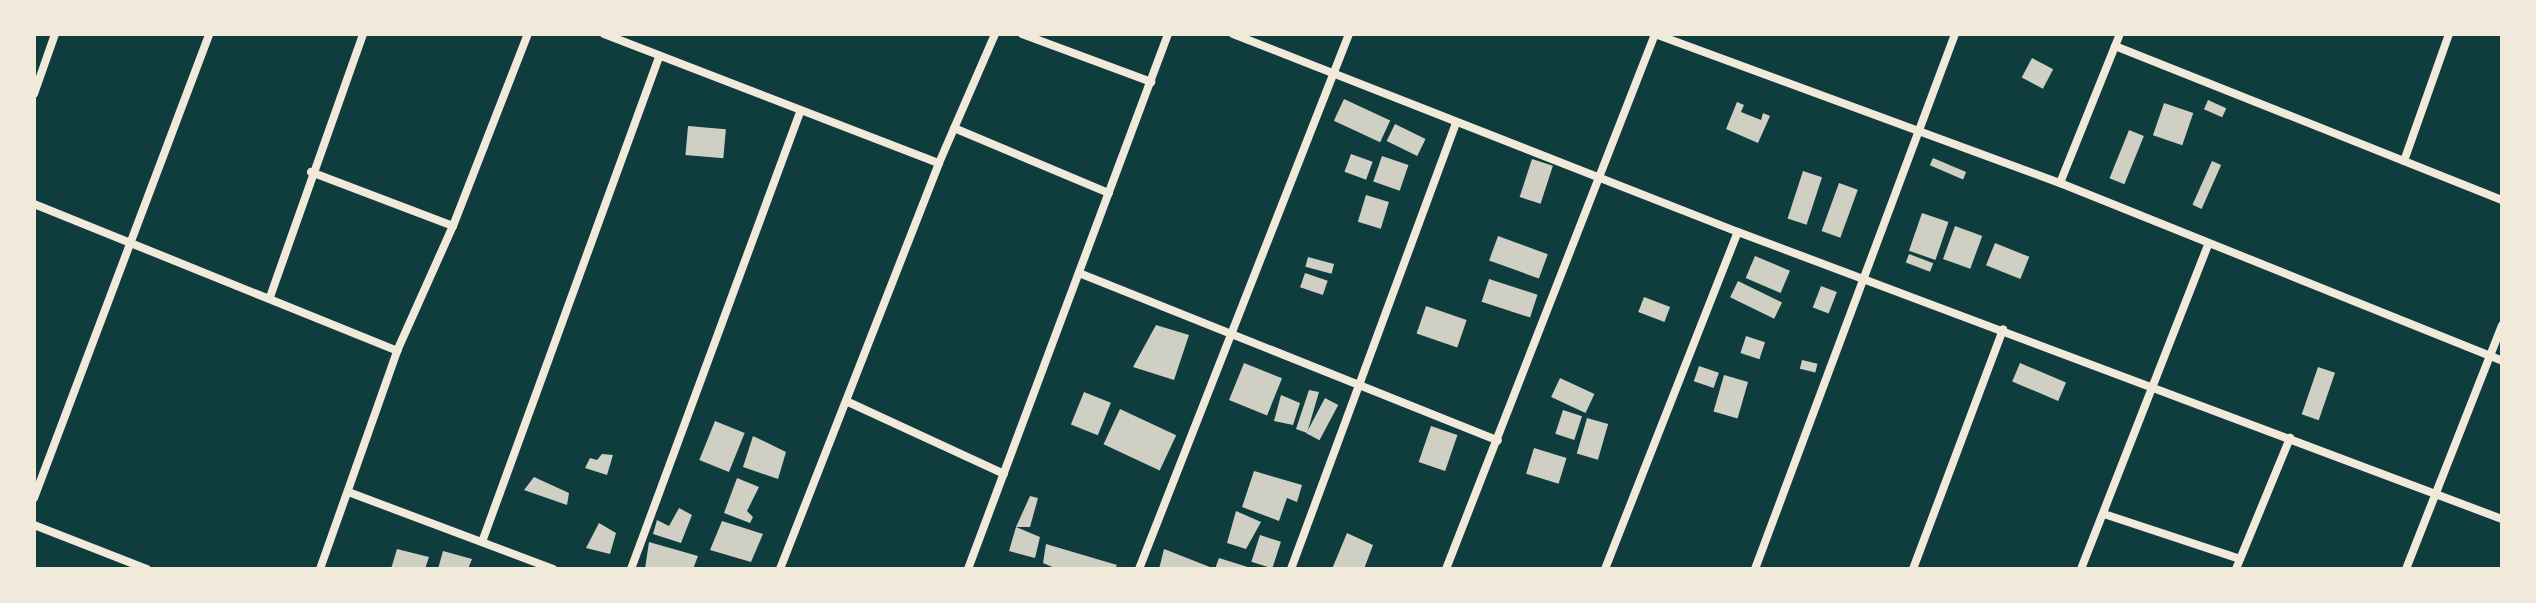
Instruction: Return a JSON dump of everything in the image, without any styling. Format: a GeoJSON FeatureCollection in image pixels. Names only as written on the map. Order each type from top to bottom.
{"type":"FeatureCollection","features":[{"type":"Feature","properties":{"kind":"street"},"geometry":{"type":"LineString","coordinates":[[34,94],[55,34]]}},
{"type":"Feature","properties":{"kind":"street"},"geometry":{"type":"LineString","coordinates":[[34,498],[134,241],[209,34]]}},
{"type":"Feature","properties":{"kind":"street"},"geometry":{"type":"LineString","coordinates":[[270,297],[311,172],[363,34]]}},
{"type":"Feature","properties":{"kind":"street"},"geometry":{"type":"LineString","coordinates":[[320,569],[351,493],[397,351],[453,226],[528,34]]}},
{"type":"Feature","properties":{"kind":"street"},"geometry":{"type":"LineString","coordinates":[[604,34],[939,163]]}},
{"type":"Feature","properties":{"kind":"street"},"geometry":{"type":"LineString","coordinates":[[780,569],[939,163],[995,34]]}},
{"type":"Feature","properties":{"kind":"street"},"geometry":{"type":"LineString","coordinates":[[1022,34],[1151,82]]}},
{"type":"Feature","properties":{"kind":"street"},"geometry":{"type":"LineString","coordinates":[[968,569],[1168,34]]}},
{"type":"Feature","properties":{"kind":"street"},"geometry":{"type":"LineString","coordinates":[[1233,34],[1600,175],[1738,232],[1865,276],[2502,519]]}},
{"type":"Feature","properties":{"kind":"street"},"geometry":{"type":"LineString","coordinates":[[1139,569],[1349,34]]}},
{"type":"Feature","properties":{"kind":"street"},"geometry":{"type":"LineString","coordinates":[[1446,569],[1655,34],[2060,183],[2502,361]]}},
{"type":"Feature","properties":{"kind":"street"},"geometry":{"type":"LineString","coordinates":[[1755,569],[1955,34]]}},
{"type":"Feature","properties":{"kind":"street"},"geometry":{"type":"LineString","coordinates":[[2060,183],[2120,34]]}},
{"type":"Feature","properties":{"kind":"street"},"geometry":{"type":"LineString","coordinates":[[2404,161],[2449,34]]}},
{"type":"Feature","properties":{"kind":"street"},"geometry":{"type":"LineString","coordinates":[[2115,46],[2502,200]]}},
{"type":"Feature","properties":{"kind":"street"},"geometry":{"type":"LineString","coordinates":[[482,542],[659,57]]}},
{"type":"Feature","properties":{"kind":"street"},"geometry":{"type":"LineString","coordinates":[[631,569],[800,111]]}},
{"type":"Feature","properties":{"kind":"street"},"geometry":{"type":"LineString","coordinates":[[1291,569],[1456,122]]}},
{"type":"Feature","properties":{"kind":"street"},"geometry":{"type":"LineString","coordinates":[[954,128],[1109,193]]}},
{"type":"Feature","properties":{"kind":"street"},"geometry":{"type":"LineString","coordinates":[[311,172],[453,226]]}},
{"type":"Feature","properties":{"kind":"street"},"geometry":{"type":"LineString","coordinates":[[34,204],[134,241],[397,351]]}},
{"type":"Feature","properties":{"kind":"street"},"geometry":{"type":"LineString","coordinates":[[1605,569],[1738,232]]}},
{"type":"Feature","properties":{"kind":"street"},"geometry":{"type":"LineString","coordinates":[[2081,569],[2208,245]]}},
{"type":"Feature","properties":{"kind":"street"},"geometry":{"type":"LineString","coordinates":[[1079,273],[1232,338],[1498,441]]}},
{"type":"Feature","properties":{"kind":"street"},"geometry":{"type":"LineString","coordinates":[[2406,569],[2502,325]]}},
{"type":"Feature","properties":{"kind":"street"},"geometry":{"type":"LineString","coordinates":[[1913,569],[2003,329]]}},
{"type":"Feature","properties":{"kind":"street"},"geometry":{"type":"LineString","coordinates":[[846,401],[1004,474]]}},
{"type":"Feature","properties":{"kind":"street"},"geometry":{"type":"LineString","coordinates":[[2236,569],[2290,438]]}},
{"type":"Feature","properties":{"kind":"street"},"geometry":{"type":"LineString","coordinates":[[351,493],[553,569]]}},
{"type":"Feature","properties":{"kind":"street"},"geometry":{"type":"LineString","coordinates":[[2104,514],[2240,559]]}},
{"type":"Feature","properties":{"kind":"street"},"geometry":{"type":"LineString","coordinates":[[34,525],[147,569]]}},
{"type":"Feature","properties":{"kind":"building"},"geometry":{"type":"Polygon","coordinates":[[[2032,58],[2053,69],[2043,89],[2022,77],[2032,58]]]}},
{"type":"Feature","properties":{"kind":"building"},"geometry":{"type":"Polygon","coordinates":[[[1344,99],[1390,121],[1380,142],[1334,121],[1344,99]]]}},
{"type":"Feature","properties":{"kind":"building"},"geometry":{"type":"Polygon","coordinates":[[[2208,100],[2226,108],[2222,117],[2204,109],[2208,100]]]}},
{"type":"Feature","properties":{"kind":"building"},"geometry":{"type":"Polygon","coordinates":[[[1737,102],[1744,105],[1741,112],[1761,120],[1763,113],[1770,116],[1758,143],[1726,129],[1737,102]]]}},
{"type":"Feature","properties":{"kind":"building"},"geometry":{"type":"Polygon","coordinates":[[[2164,103],[2193,113],[2182,145],[2153,135],[2164,103]]]}},
{"type":"Feature","properties":{"kind":"building"},"geometry":{"type":"Polygon","coordinates":[[[1395,124],[1426,139],[1417,156],[1387,141],[1395,124]]]}},
{"type":"Feature","properties":{"kind":"building"},"geometry":{"type":"Polygon","coordinates":[[[688,126],[726,129],[723,158],[685,155],[688,126]]]}},
{"type":"Feature","properties":{"kind":"building"},"geometry":{"type":"Polygon","coordinates":[[[2129,130],[2144,136],[2124,184],[2110,178],[2129,130]]]}},
{"type":"Feature","properties":{"kind":"building"},"geometry":{"type":"Polygon","coordinates":[[[1351,154],[1373,162],[1366,180],[1345,172],[1351,154]]]}},
{"type":"Feature","properties":{"kind":"building"},"geometry":{"type":"Polygon","coordinates":[[[1382,156],[1408,165],[1400,191],[1373,182],[1382,156]]]}},
{"type":"Feature","properties":{"kind":"building"},"geometry":{"type":"Polygon","coordinates":[[[1933,158],[1966,172],[1963,179],[1930,165],[1933,158]]]}},
{"type":"Feature","properties":{"kind":"building"},"geometry":{"type":"Polygon","coordinates":[[[1532,159],[1553,166],[1541,204],[1520,197],[1532,159]]]}},
{"type":"Feature","properties":{"kind":"building"},"geometry":{"type":"Polygon","coordinates":[[[2212,161],[2221,165],[2202,209],[2192,205],[2212,161]]]}},
{"type":"Feature","properties":{"kind":"building"},"geometry":{"type":"Polygon","coordinates":[[[1803,171],[1822,177],[1807,225],[1788,219],[1803,171]]]}},
{"type":"Feature","properties":{"kind":"building"},"geometry":{"type":"Polygon","coordinates":[[[1839,183],[1858,190],[1840,238],[1822,231],[1839,183]]]}},
{"type":"Feature","properties":{"kind":"building"},"geometry":{"type":"Polygon","coordinates":[[[1366,195],[1389,202],[1381,229],[1358,222],[1366,195]]]}},
{"type":"Feature","properties":{"kind":"building"},"geometry":{"type":"Polygon","coordinates":[[[1922,213],[1948,222],[1935,260],[1909,251],[1922,213]]]}},
{"type":"Feature","properties":{"kind":"building"},"geometry":{"type":"Polygon","coordinates":[[[1955,226],[1982,236],[1970,269],[1943,259],[1955,226]]]}},
{"type":"Feature","properties":{"kind":"building"},"geometry":{"type":"Polygon","coordinates":[[[1498,236],[1548,254],[1539,279],[1489,260],[1498,236]]]}},
{"type":"Feature","properties":{"kind":"building"},"geometry":{"type":"Polygon","coordinates":[[[1995,243],[2029,257],[2020,279],[1986,265],[1995,243]]]}},
{"type":"Feature","properties":{"kind":"building"},"geometry":{"type":"Polygon","coordinates":[[[1909,254],[1933,263],[1930,272],[1906,262],[1909,254]]]}},
{"type":"Feature","properties":{"kind":"building"},"geometry":{"type":"Polygon","coordinates":[[[1755,256],[1790,271],[1781,293],[1746,278],[1755,256]]]}},
{"type":"Feature","properties":{"kind":"building"},"geometry":{"type":"Polygon","coordinates":[[[1308,257],[1334,264],[1331,274],[1305,267],[1308,257]]]}},
{"type":"Feature","properties":{"kind":"building"},"geometry":{"type":"Polygon","coordinates":[[[1305,273],[1328,281],[1323,295],[1300,287],[1305,273]]]}},
{"type":"Feature","properties":{"kind":"building"},"geometry":{"type":"Polygon","coordinates":[[[1489,279],[1538,295],[1530,318],[1482,302],[1489,279]]]}},
{"type":"Feature","properties":{"kind":"building"},"geometry":{"type":"Polygon","coordinates":[[[1738,281],[1782,302],[1774,319],[1730,297],[1738,281]]]}},
{"type":"Feature","properties":{"kind":"building"},"geometry":{"type":"Polygon","coordinates":[[[1821,286],[1837,292],[1829,314],[1813,307],[1821,286]]]}},
{"type":"Feature","properties":{"kind":"building"},"geometry":{"type":"Polygon","coordinates":[[[1644,297],[1670,307],[1664,322],[1638,312],[1644,297]]]}},
{"type":"Feature","properties":{"kind":"building"},"geometry":{"type":"Polygon","coordinates":[[[1426,306],[1467,320],[1457,347],[1417,333],[1426,306]]]}},
{"type":"Feature","properties":{"kind":"building"},"geometry":{"type":"Polygon","coordinates":[[[1156,325],[1189,335],[1174,380],[1133,367],[1156,325]]]}},
{"type":"Feature","properties":{"kind":"building"},"geometry":{"type":"Polygon","coordinates":[[[1746,336],[1765,342],[1759,359],[1740,353],[1746,336]]]}},
{"type":"Feature","properties":{"kind":"building"},"geometry":{"type":"Polygon","coordinates":[[[1802,360],[1818,364],[1815,373],[1800,369],[1802,360]]]}},
{"type":"Feature","properties":{"kind":"building"},"geometry":{"type":"Polygon","coordinates":[[[1244,363],[1282,378],[1267,415],[1229,400],[1244,363]]]}},
{"type":"Feature","properties":{"kind":"building"},"geometry":{"type":"Polygon","coordinates":[[[2020,363],[2066,383],[2058,401],[2012,381],[2020,363]]]}},
{"type":"Feature","properties":{"kind":"building"},"geometry":{"type":"Polygon","coordinates":[[[1699,366],[1719,373],[1714,388],[1694,381],[1699,366]]]}},
{"type":"Feature","properties":{"kind":"building"},"geometry":{"type":"Polygon","coordinates":[[[2318,367],[2335,373],[2319,420],[2302,414],[2318,367]]]}},
{"type":"Feature","properties":{"kind":"building"},"geometry":{"type":"Polygon","coordinates":[[[1724,375],[1748,382],[1738,418],[1714,412],[1724,375]]]}},
{"type":"Feature","properties":{"kind":"building"},"geometry":{"type":"Polygon","coordinates":[[[1560,378],[1594,394],[1586,413],[1551,397],[1560,378]]]}},
{"type":"Feature","properties":{"kind":"building"},"geometry":{"type":"Polygon","coordinates":[[[1309,390],[1319,392],[1307,433],[1296,429],[1309,390]]]}},
{"type":"Feature","properties":{"kind":"building"},"geometry":{"type":"Polygon","coordinates":[[[1084,392],[1111,403],[1098,435],[1071,424],[1084,392]]]}},
{"type":"Feature","properties":{"kind":"building"},"geometry":{"type":"Polygon","coordinates":[[[1281,395],[1300,403],[1293,425],[1274,421],[1281,395]]]}},
{"type":"Feature","properties":{"kind":"building"},"geometry":{"type":"Polygon","coordinates":[[[1325,398],[1338,405],[1319,440],[1306,433],[1325,398]]]}},
{"type":"Feature","properties":{"kind":"building"},"geometry":{"type":"Polygon","coordinates":[[[1120,409],[1176,435],[1160,471],[1104,444],[1120,409]]]}},
{"type":"Feature","properties":{"kind":"building"},"geometry":{"type":"Polygon","coordinates":[[[1563,410],[1582,416],[1574,440],[1555,434],[1563,410]]]}},
{"type":"Feature","properties":{"kind":"building"},"geometry":{"type":"Polygon","coordinates":[[[1587,418],[1608,424],[1598,460],[1577,454],[1587,418]]]}},
{"type":"Feature","properties":{"kind":"building"},"geometry":{"type":"Polygon","coordinates":[[[715,421],[745,433],[729,472],[699,460],[715,421]]]}},
{"type":"Feature","properties":{"kind":"building"},"geometry":{"type":"Polygon","coordinates":[[[1431,426],[1457,435],[1445,471],[1419,462],[1431,426]]]}},
{"type":"Feature","properties":{"kind":"building"},"geometry":{"type":"Polygon","coordinates":[[[753,436],[786,452],[778,479],[743,467],[753,436]]]}},
{"type":"Feature","properties":{"kind":"building"},"geometry":{"type":"Polygon","coordinates":[[[1534,448],[1567,458],[1559,484],[1526,474],[1534,448]]]}},
{"type":"Feature","properties":{"kind":"building"},"geometry":{"type":"Polygon","coordinates":[[[602,454],[613,455],[607,475],[585,468],[590,458],[597,460],[602,454]]]}},
{"type":"Feature","properties":{"kind":"building"},"geometry":{"type":"Polygon","coordinates":[[[1254,471],[1302,485],[1297,502],[1287,498],[1279,521],[1242,507],[1254,471]]]}},
{"type":"Feature","properties":{"kind":"building"},"geometry":{"type":"Polygon","coordinates":[[[534,477],[569,493],[567,505],[524,490],[534,477]]]}},
{"type":"Feature","properties":{"kind":"building"},"geometry":{"type":"Polygon","coordinates":[[[737,478],[759,487],[747,511],[753,517],[750,523],[724,513],[737,478]]]}},
{"type":"Feature","properties":{"kind":"building"},"geometry":{"type":"Polygon","coordinates":[[[1030,496],[1038,498],[1030,527],[1016,527],[1030,496]]]}},
{"type":"Feature","properties":{"kind":"building"},"geometry":{"type":"Polygon","coordinates":[[[679,508],[692,515],[681,543],[653,534],[657,520],[669,526],[679,508]]]}},
{"type":"Feature","properties":{"kind":"building"},"geometry":{"type":"Polygon","coordinates":[[[1236,511],[1261,522],[1246,549],[1227,543],[1236,511]]]}},
{"type":"Feature","properties":{"kind":"building"},"geometry":{"type":"Polygon","coordinates":[[[722,521],[763,534],[751,562],[710,550],[722,521]]]}},
{"type":"Feature","properties":{"kind":"building"},"geometry":{"type":"Polygon","coordinates":[[[599,523],[616,533],[610,554],[586,548],[599,523]]]}},
{"type":"Feature","properties":{"kind":"building"},"geometry":{"type":"Polygon","coordinates":[[[1016,527],[1040,537],[1035,558],[1009,551],[1016,527]]]}},
{"type":"Feature","properties":{"kind":"building"},"geometry":{"type":"Polygon","coordinates":[[[1347,533],[1373,545],[1364,569],[1332,569],[1347,533]]]}},
{"type":"Feature","properties":{"kind":"building"},"geometry":{"type":"Polygon","coordinates":[[[1260,535],[1281,542],[1272,568],[1251,562],[1260,535]]]}},
{"type":"Feature","properties":{"kind":"building"},"geometry":{"type":"Polygon","coordinates":[[[649,542],[698,556],[693,569],[645,569],[649,542]]]}},
{"type":"Feature","properties":{"kind":"building"},"geometry":{"type":"Polygon","coordinates":[[[1046,544],[1117,565],[1115,569],[1057,569],[1043,563],[1046,544]]]}},
{"type":"Feature","properties":{"kind":"building"},"geometry":{"type":"Polygon","coordinates":[[[397,549],[429,557],[425,569],[391,569],[397,549]]]}},
{"type":"Feature","properties":{"kind":"building"},"geometry":{"type":"Polygon","coordinates":[[[1164,549],[1215,569],[1159,569],[1164,549]]]}},
{"type":"Feature","properties":{"kind":"building"},"geometry":{"type":"Polygon","coordinates":[[[443,551],[472,559],[468,569],[438,569],[443,551]]]}},
{"type":"Feature","properties":{"kind":"building"},"geometry":{"type":"Polygon","coordinates":[[[1219,558],[1254,569],[1215,569],[1219,558]]]}}]}
